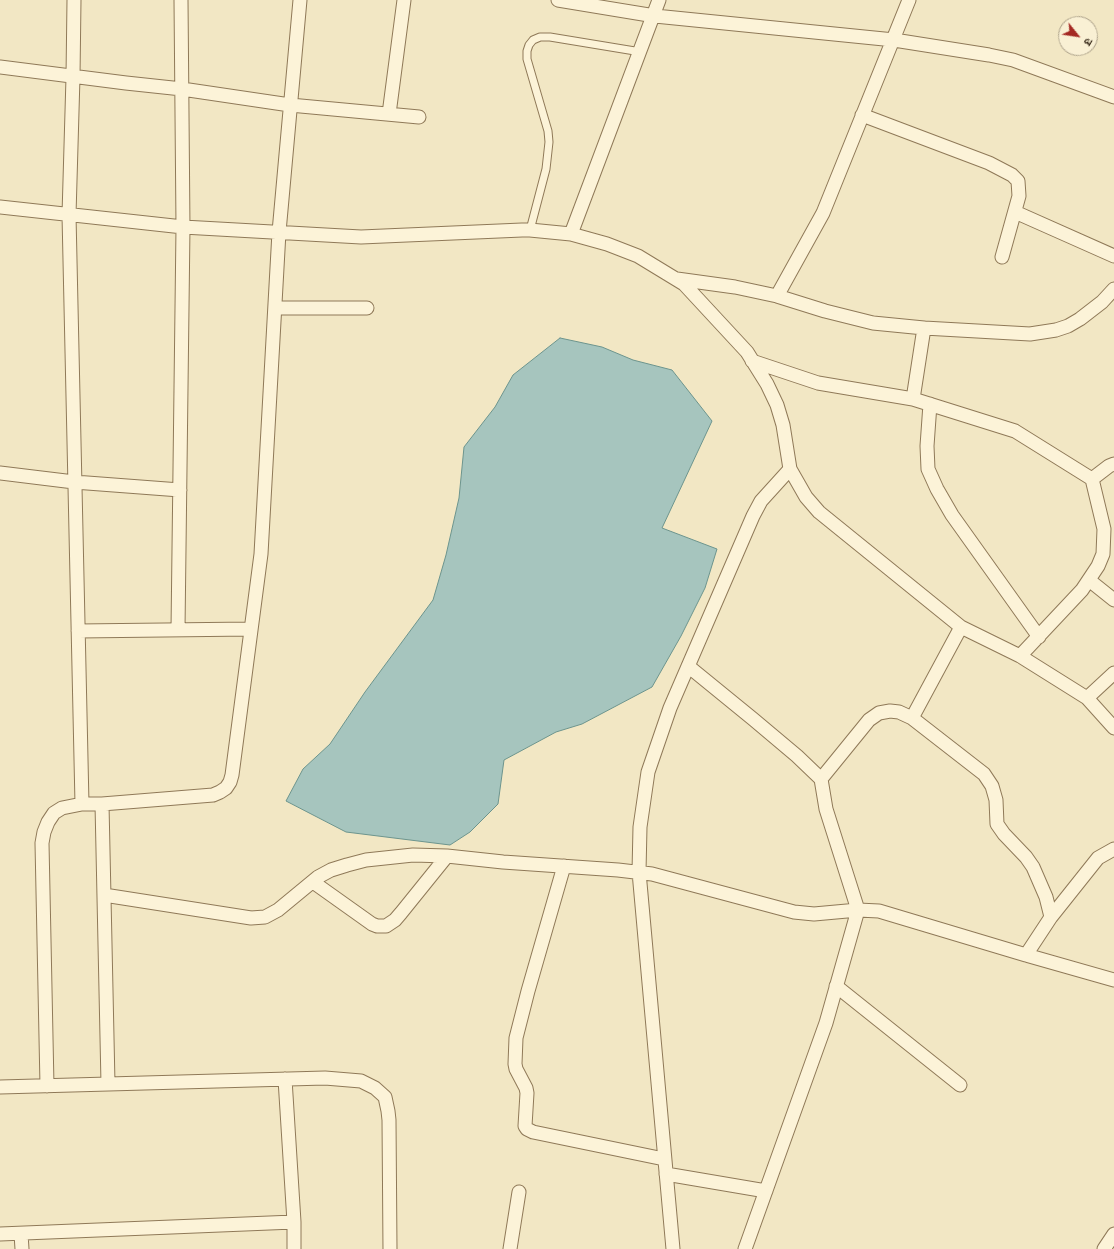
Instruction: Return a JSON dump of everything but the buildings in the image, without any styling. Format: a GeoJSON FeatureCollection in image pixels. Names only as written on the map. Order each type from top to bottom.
{"type":"FeatureCollection","features":[{"type":"Feature","properties":{"kind":"street"},"geometry":{"type":"LineString","coordinates":[[74,0],[69,215],[82,804]]}},
{"type":"Feature","properties":{"kind":"street"},"geometry":{"type":"LineString","coordinates":[[178,630],[183,226],[181,0]]}},
{"type":"Feature","properties":{"kind":"street"},"geometry":{"type":"LineString","coordinates":[[47,1086],[42,843],[48,822],[54,813],[62,808],[82,804],[102,804],[213,795],[226,788],[232,775],[261,554],[279,232],[300,0]]}},
{"type":"Feature","properties":{"kind":"street"},"geometry":{"type":"LineString","coordinates":[[389,114],[404,0]]}},
{"type":"Feature","properties":{"kind":"street"},"geometry":{"type":"LineString","coordinates":[[558,0],[654,16],[894,40],[989,55],[1013,60],[1114,97]]}},
{"type":"Feature","properties":{"kind":"street"},"geometry":{"type":"LineString","coordinates":[[571,234],[660,0]]}},
{"type":"Feature","properties":{"kind":"street"},"geometry":{"type":"LineString","coordinates":[[777,296],[822,213],[894,40],[909,0]]}},
{"type":"Feature","properties":{"kind":"street"},"geometry":{"type":"LineString","coordinates":[[0,67],[182,89],[290,104],[419,117]]}},
{"type":"Feature","properties":{"kind":"street"},"geometry":{"type":"LineString","coordinates":[[862,116],[989,163],[1012,175],[1018,181],[1019,196],[1002,257]]}},
{"type":"Feature","properties":{"kind":"street"},"geometry":{"type":"LineString","coordinates":[[0,207],[183,226],[361,237],[530,230],[571,234],[607,244],[638,256],[684,284],[747,352],[767,384],[777,405],[783,425],[790,469],[806,497],[818,512],[961,627],[1020,656],[1087,698],[1114,728]]}},
{"type":"Feature","properties":{"kind":"street"},"geometry":{"type":"LineString","coordinates":[[1015,212],[1114,256]]}},
{"type":"Feature","properties":{"kind":"street"},"geometry":{"type":"LineString","coordinates":[[676,279],[735,287],[777,296],[825,311],[873,323],[924,328],[1030,334],[1068,326],[1108,303],[1114,289]]}},
{"type":"Feature","properties":{"kind":"street"},"geometry":{"type":"LineString","coordinates":[[275,308],[367,308]]}},
{"type":"Feature","properties":{"kind":"street"},"geometry":{"type":"LineString","coordinates":[[913,399],[924,328]]}},
{"type":"Feature","properties":{"kind":"street"},"geometry":{"type":"LineString","coordinates":[[752,361],[818,383],[913,399],[1015,431],[1092,479],[1104,529],[1103,554],[1098,566],[1082,590],[1020,656]]}},
{"type":"Feature","properties":{"kind":"street"},"geometry":{"type":"LineString","coordinates":[[930,404],[927,446],[928,468],[936,490],[952,515],[1039,637]]}},
{"type":"Feature","properties":{"kind":"street"},"geometry":{"type":"LineString","coordinates":[[1092,479],[1114,464]]}},
{"type":"Feature","properties":{"kind":"street"},"geometry":{"type":"LineString","coordinates":[[673,1249],[639,872],[640,827],[648,772],[670,708],[753,516],[761,501],[790,469]]}},
{"type":"Feature","properties":{"kind":"street"},"geometry":{"type":"LineString","coordinates":[[0,473],[74,482],[180,490]]}},
{"type":"Feature","properties":{"kind":"street"},"geometry":{"type":"LineString","coordinates":[[1089,580],[1114,600]]}},
{"type":"Feature","properties":{"kind":"street"},"geometry":{"type":"LineString","coordinates":[[912,718],[961,627]]}},
{"type":"Feature","properties":{"kind":"street"},"geometry":{"type":"LineString","coordinates":[[78,630],[251,629]]}},
{"type":"Feature","properties":{"kind":"street"},"geometry":{"type":"LineString","coordinates":[[688,666],[797,756],[820,779],[826,808],[858,910],[826,1022],[745,1249]]}},
{"type":"Feature","properties":{"kind":"street"},"geometry":{"type":"LineString","coordinates":[[1087,698],[1114,673]]}},
{"type":"Feature","properties":{"kind":"street"},"geometry":{"type":"LineString","coordinates":[[820,779],[869,720],[879,713],[890,711],[899,712],[912,718],[984,774],[992,786],[996,800],[997,824],[1033,867],[1046,897],[1051,917]]}},
{"type":"Feature","properties":{"kind":"street"},"geometry":{"type":"LineString","coordinates":[[102,804],[108,1084]]}},
{"type":"Feature","properties":{"kind":"street"},"geometry":{"type":"LineString","coordinates":[[1026,955],[1051,917],[1098,858],[1114,849]]}},
{"type":"Feature","properties":{"kind":"street"},"geometry":{"type":"LineString","coordinates":[[104,895],[251,918],[265,917],[278,910],[318,878],[331,870],[347,864],[366,860],[413,855],[447,856],[503,862],[639,872],[652,874],[794,912],[814,914],[858,910],[890,914],[1114,980]]}},
{"type":"Feature","properties":{"kind":"street"},"geometry":{"type":"LineString","coordinates":[[313,882],[372,924],[377,926],[386,926],[395,920],[447,856]]}},
{"type":"Feature","properties":{"kind":"street"},"geometry":{"type":"LineString","coordinates":[[564,866],[516,1038],[516,1069],[528,1092],[525,1126],[533,1132],[664,1159]]}},
{"type":"Feature","properties":{"kind":"street"},"geometry":{"type":"LineString","coordinates":[[836,986],[960,1085]]}},
{"type":"Feature","properties":{"kind":"street"},"geometry":{"type":"LineString","coordinates":[[0,1087],[325,1078],[361,1081],[375,1088],[384,1097],[389,1120],[390,1249]]}},
{"type":"Feature","properties":{"kind":"street"},"geometry":{"type":"LineString","coordinates":[[286,1079],[294,1222],[294,1249]]}},
{"type":"Feature","properties":{"kind":"street"},"geometry":{"type":"LineString","coordinates":[[666,1174],[766,1191]]}},
{"type":"Feature","properties":{"kind":"street"},"geometry":{"type":"LineString","coordinates":[[510,1249],[519,1192]]}},
{"type":"Feature","properties":{"kind":"street"},"geometry":{"type":"LineString","coordinates":[[0,1234],[294,1222]]}},
{"type":"Feature","properties":{"kind":"street"},"geometry":{"type":"LineString","coordinates":[[21,1234],[22,1249]]}},
{"type":"Feature","properties":{"kind":"street"},"geometry":{"type":"LineString","coordinates":[[1104,1249],[1114,1234]]}},
{"type":"Feature","properties":{"kind":"lane"},"geometry":{"type":"LineString","coordinates":[[530,230],[546,169],[549,142],[548,131],[527,59],[527,51],[529,46],[533,40],[540,37],[550,37],[641,52]]}},
{"type":"Feature","properties":{"kind":"water"},"geometry":{"type":"Polygon","coordinates":[[[560,338],[602,347],[633,360],[672,370],[712,421],[662,528],[717,549],[705,588],[681,636],[652,687],[582,724],[556,732],[504,760],[498,804],[470,832],[450,845],[346,832],[286,801],[303,769],[330,744],[365,692],[433,600],[446,555],[459,498],[464,447],[495,407],[513,375],[560,338]]]}}]}
